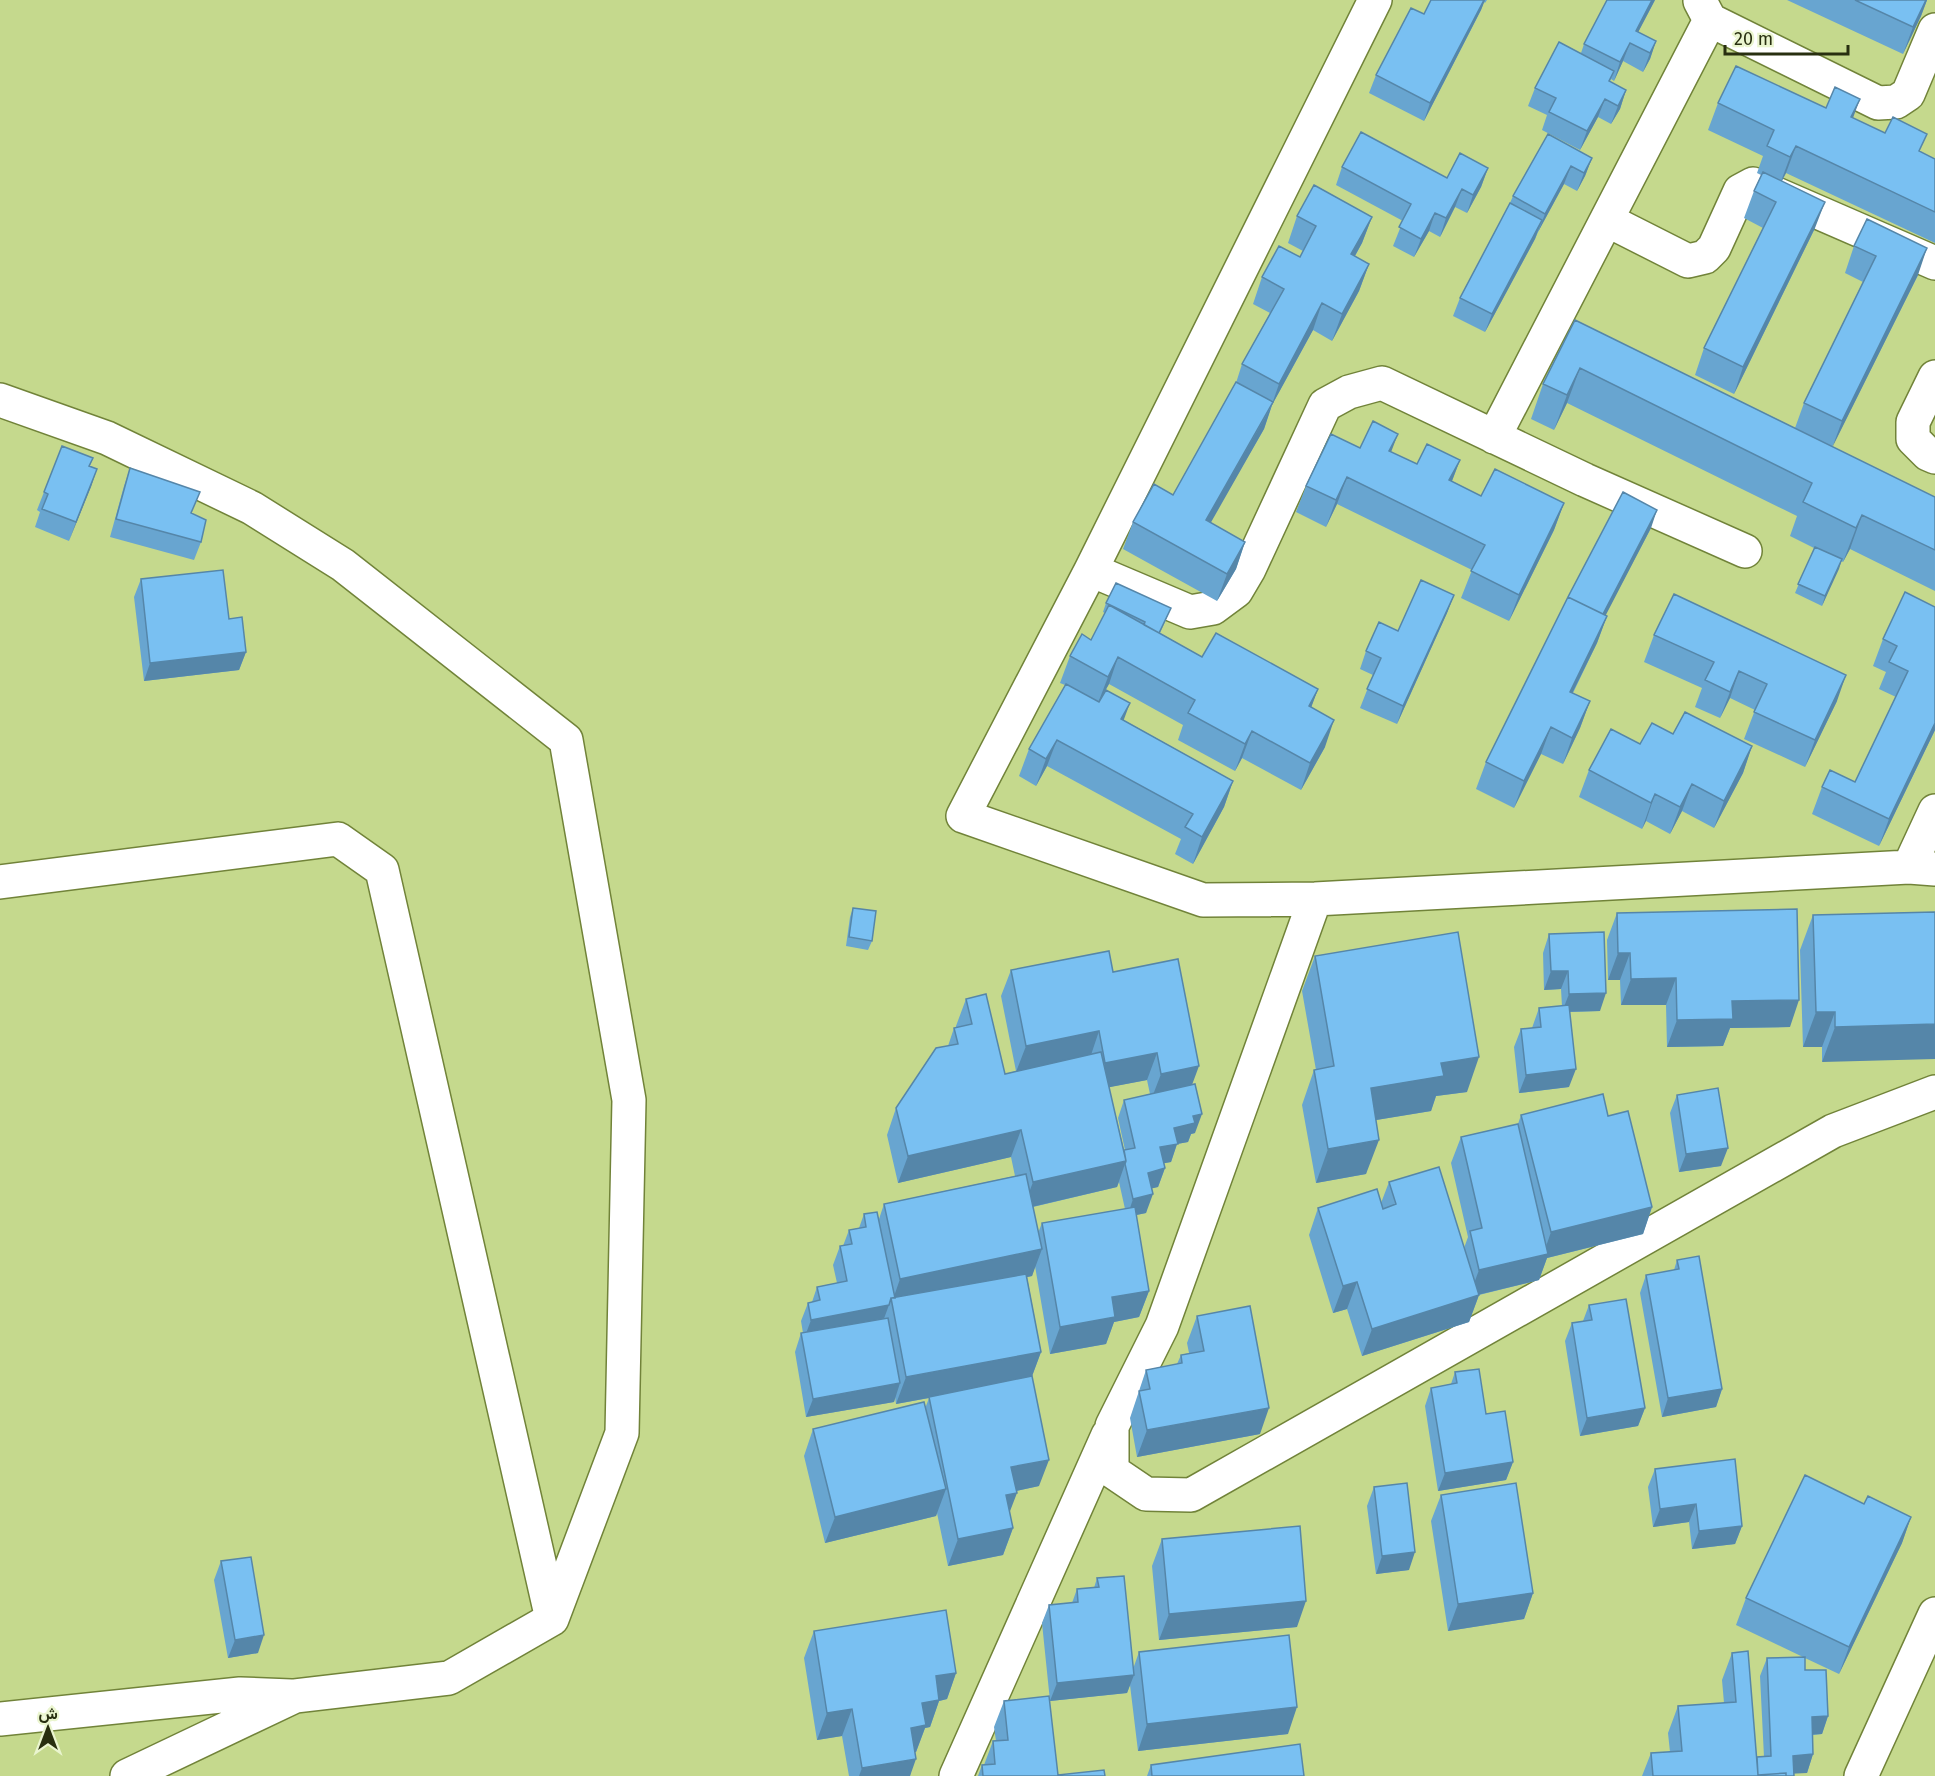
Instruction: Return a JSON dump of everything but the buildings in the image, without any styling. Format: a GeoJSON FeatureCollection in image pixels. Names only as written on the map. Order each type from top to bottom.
{"type":"FeatureCollection","features":[{"type":"Feature","properties":{"kind":"street"},"geometry":{"type":"LineString","coordinates":[[1375,0],[1091,570],[963,816],[1203,900],[1315,898],[1922,868],[1935,810]]}},
{"type":"Feature","properties":{"kind":"street"},"geometry":{"type":"LineString","coordinates":[[1494,437],[1607,219],[1705,10],[1878,103],[1896,102],[1908,94],[1935,30]]}},
{"type":"Feature","properties":{"kind":"street"},"geometry":{"type":"LineString","coordinates":[[1607,219],[1688,261],[1705,257],[1714,248],[1740,191],[1753,184],[1935,263]]}},
{"type":"Feature","properties":{"kind":"street"},"geometry":{"type":"LineString","coordinates":[[1935,377],[1913,422],[1913,439],[1928,454],[1935,457]]}},
{"type":"Feature","properties":{"kind":"street"},"geometry":{"type":"LineString","coordinates":[[1091,570],[1190,612],[1213,608],[1236,591],[1249,569],[1325,405],[1349,392],[1382,383],[1585,480],[1745,551]]}},
{"type":"Feature","properties":{"kind":"street"},"geometry":{"type":"LineString","coordinates":[[0,400],[107,438],[252,508],[343,565],[566,740],[629,1100],[622,1433],[552,1619],[449,1678],[295,1696],[240,1694],[0,1719]]}},
{"type":"Feature","properties":{"kind":"street"},"geometry":{"type":"LineString","coordinates":[[0,882],[338,839],[382,870],[552,1619]]}},
{"type":"Feature","properties":{"kind":"street"},"geometry":{"type":"LineString","coordinates":[[956,1776],[1112,1426],[1162,1326],[1315,898]]}},
{"type":"Feature","properties":{"kind":"street"},"geometry":{"type":"LineString","coordinates":[[1112,1426],[1112,1472],[1146,1494],[1191,1495],[1833,1131],[1935,1092]]}},
{"type":"Feature","properties":{"kind":"street"},"geometry":{"type":"LineString","coordinates":[[1861,1776],[1924,1670],[1935,1614]]}},
{"type":"Feature","properties":{"kind":"street"},"geometry":{"type":"LineString","coordinates":[[126,1776],[295,1696]]}}]}
